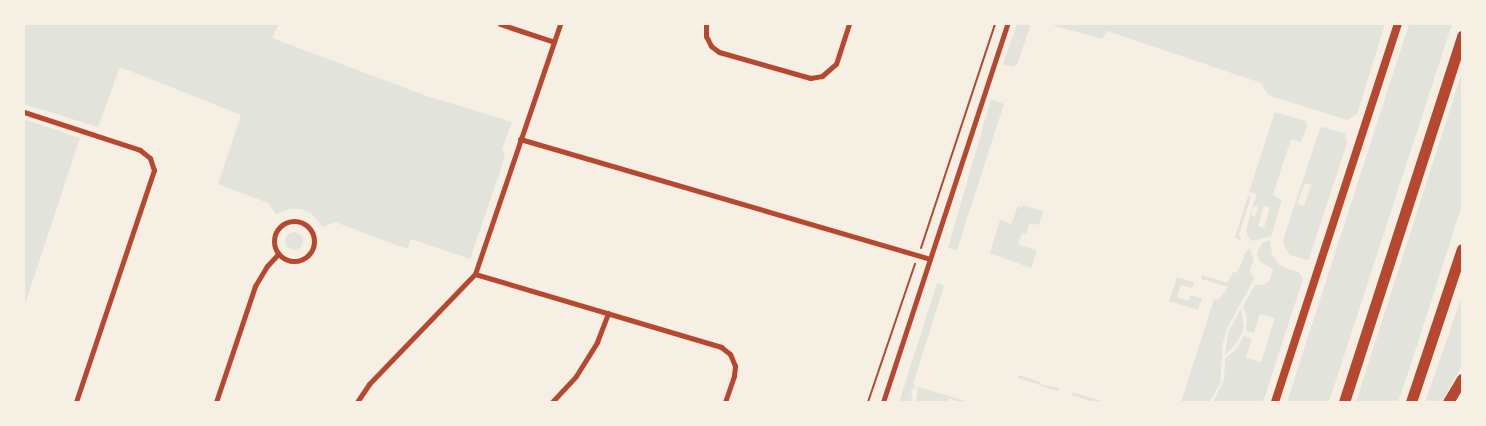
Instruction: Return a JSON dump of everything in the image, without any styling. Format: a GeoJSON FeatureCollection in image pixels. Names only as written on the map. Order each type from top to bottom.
{"type":"FeatureCollection","features":[{"type":"Feature","properties":{"kind":"highway"},"geometry":{"type":"LineString","coordinates":[[1344,402],[1462,36]]}},
{"type":"Feature","properties":{"kind":"highway"},"geometry":{"type":"LineString","coordinates":[[1411,402],[1462,249]]}},
{"type":"Feature","properties":{"kind":"highway"},"geometry":{"type":"LineString","coordinates":[[1448,402],[1462,380]]}},
{"type":"Feature","properties":{"kind":"street"},"geometry":{"type":"LineString","coordinates":[[500,24],[554,42]]}},
{"type":"Feature","properties":{"kind":"street"},"geometry":{"type":"LineString","coordinates":[[357,402],[369,384],[475,274],[560,24]]}},
{"type":"Feature","properties":{"kind":"street"},"geometry":{"type":"LineString","coordinates":[[706,24],[706,36],[710,46],[719,52],[810,78],[822,76],[836,64],[849,24]]}},
{"type":"Feature","properties":{"kind":"street"},"geometry":{"type":"LineString","coordinates":[[883,402],[1007,24]]}},
{"type":"Feature","properties":{"kind":"street"},"geometry":{"type":"LineString","coordinates":[[1275,402],[1398,24]]}},
{"type":"Feature","properties":{"kind":"street"},"geometry":{"type":"LineString","coordinates":[[24,112],[140,150],[150,158],[154,170],[153,178],[76,402]]}},
{"type":"Feature","properties":{"kind":"street"},"geometry":{"type":"LineString","coordinates":[[520,139],[930,259]]}},
{"type":"Feature","properties":{"kind":"street"},"geometry":{"type":"LineString","coordinates":[[291,222],[298,222],[310,229],[314,242],[309,254],[297,261],[290,261],[278,254],[274,237],[280,227],[291,222]]}},
{"type":"Feature","properties":{"kind":"street"},"geometry":{"type":"LineString","coordinates":[[216,402],[255,286],[267,266],[278,254]]}},
{"type":"Feature","properties":{"kind":"street"},"geometry":{"type":"LineString","coordinates":[[475,274],[722,347],[734,360],[734,376],[725,402]]}},
{"type":"Feature","properties":{"kind":"street"},"geometry":{"type":"LineString","coordinates":[[552,402],[576,376],[597,342],[608,313]]}},
{"type":"Feature","properties":{"kind":"path"},"geometry":{"type":"LineString","coordinates":[[921,248],[995,24]]}},
{"type":"Feature","properties":{"kind":"path"},"geometry":{"type":"LineString","coordinates":[[868,402],[915,264]]}},
{"type":"Feature","properties":{"kind":"shaded area"},"geometry":{"type":"Polygon","coordinates":[[[24,24],[279,24],[272,38],[424,95],[512,122],[502,149],[505,157],[470,259],[411,239],[407,249],[335,222],[323,227],[312,214],[301,209],[290,209],[276,214],[268,203],[218,184],[241,115],[120,67],[98,127],[24,104],[24,24]]]}},
{"type":"Feature","properties":{"kind":"shaded area"},"geometry":{"type":"Polygon","coordinates":[[[1017,24],[1031,24],[1017,65],[1013,67],[1003,64],[1017,24]]]}},
{"type":"Feature","properties":{"kind":"shaded area"},"geometry":{"type":"Polygon","coordinates":[[[1048,24],[1385,24],[1357,114],[1347,120],[1268,95],[1261,83],[1107,31],[1102,39],[1048,24]]]}},
{"type":"Feature","properties":{"kind":"shaded area"},"geometry":{"type":"Polygon","coordinates":[[[1409,24],[1452,24],[1329,402],[1287,402],[1409,24]]]}},
{"type":"Feature","properties":{"kind":"shaded area"},"geometry":{"type":"Polygon","coordinates":[[[1462,72],[1462,205],[1412,361],[1398,402],[1356,402],[1462,72]]]}},
{"type":"Feature","properties":{"kind":"shaded area"},"geometry":{"type":"Polygon","coordinates":[[[991,99],[1004,104],[957,250],[948,248],[991,99]]]}},
{"type":"Feature","properties":{"kind":"shaded area"},"geometry":{"type":"Polygon","coordinates":[[[1275,112],[1306,121],[1307,126],[1301,142],[1291,139],[1273,195],[1282,200],[1271,236],[1253,241],[1249,239],[1246,231],[1251,212],[1252,216],[1255,217],[1258,207],[1252,208],[1257,194],[1249,192],[1275,112]],[[1264,206],[1258,226],[1264,228],[1270,207],[1264,206]]]}},
{"type":"Feature","properties":{"kind":"shaded area"},"geometry":{"type":"Polygon","coordinates":[[[24,119],[80,138],[24,307],[24,119]]]}},
{"type":"Feature","properties":{"kind":"shaded area"},"geometry":{"type":"Polygon","coordinates":[[[1324,127],[1345,134],[1347,143],[1309,259],[1306,260],[1290,255],[1284,246],[1283,240],[1320,128],[1324,127]],[[1305,183],[1297,204],[1304,206],[1311,185],[1305,183]]]}},
{"type":"Feature","properties":{"kind":"shaded area"},"geometry":{"type":"Polygon","coordinates":[[[1248,196],[1251,197],[1239,234],[1241,241],[1235,237],[1248,196]]]}},
{"type":"Feature","properties":{"kind":"shaded area"},"geometry":{"type":"Polygon","coordinates":[[[1023,205],[1043,211],[1039,225],[1030,223],[1026,234],[1022,233],[1018,244],[1037,251],[1031,268],[990,253],[1000,220],[1011,224],[1018,206],[1022,207],[1023,205]]]}},
{"type":"Feature","properties":{"kind":"shaded area"},"geometry":{"type":"Polygon","coordinates":[[[294,232],[300,235],[303,241],[300,247],[294,250],[288,247],[285,241],[288,235],[294,232]]]}},
{"type":"Feature","properties":{"kind":"shaded area"},"geometry":{"type":"Polygon","coordinates":[[[1270,240],[1272,254],[1278,263],[1283,267],[1300,273],[1303,279],[1263,402],[1213,402],[1224,380],[1225,359],[1237,348],[1244,336],[1252,339],[1246,358],[1261,362],[1275,318],[1260,314],[1254,333],[1246,331],[1247,318],[1243,306],[1255,285],[1264,285],[1270,280],[1273,269],[1259,261],[1257,253],[1262,243],[1270,240]]]}},
{"type":"Feature","properties":{"kind":"shaded area"},"geometry":{"type":"Polygon","coordinates":[[[1250,249],[1254,262],[1250,267],[1250,273],[1255,278],[1227,328],[1223,343],[1220,384],[1209,402],[1181,402],[1214,299],[1218,300],[1228,287],[1201,279],[1202,275],[1227,283],[1233,272],[1236,273],[1240,267],[1246,251],[1250,249]]]}},
{"type":"Feature","properties":{"kind":"shaded area"},"geometry":{"type":"Polygon","coordinates":[[[1177,277],[1194,282],[1192,288],[1181,285],[1177,297],[1188,301],[1190,295],[1202,298],[1198,310],[1169,301],[1177,277]]]}},
{"type":"Feature","properties":{"kind":"shaded area"},"geometry":{"type":"Polygon","coordinates":[[[937,283],[944,286],[913,384],[915,387],[911,391],[913,402],[899,402],[937,283]]]}},
{"type":"Feature","properties":{"kind":"shaded area"},"geometry":{"type":"Polygon","coordinates":[[[1462,296],[1462,366],[1441,402],[1425,402],[1462,296]]]}},
{"type":"Feature","properties":{"kind":"shaded area"},"geometry":{"type":"Polygon","coordinates":[[[1241,308],[1244,327],[1238,341],[1225,355],[1228,333],[1241,308]]]}},
{"type":"Feature","properties":{"kind":"shaded area"},"geometry":{"type":"Polygon","coordinates":[[[1019,375],[1040,382],[1040,384],[1059,388],[1058,391],[1018,378],[1019,375]]]}},
{"type":"Feature","properties":{"kind":"shaded area"},"geometry":{"type":"Polygon","coordinates":[[[918,387],[968,402],[958,402],[949,398],[947,402],[916,402],[918,387]]]}},
{"type":"Feature","properties":{"kind":"shaded area"},"geometry":{"type":"Polygon","coordinates":[[[1072,392],[1105,402],[1093,402],[1071,395],[1072,392]]]}}]}
